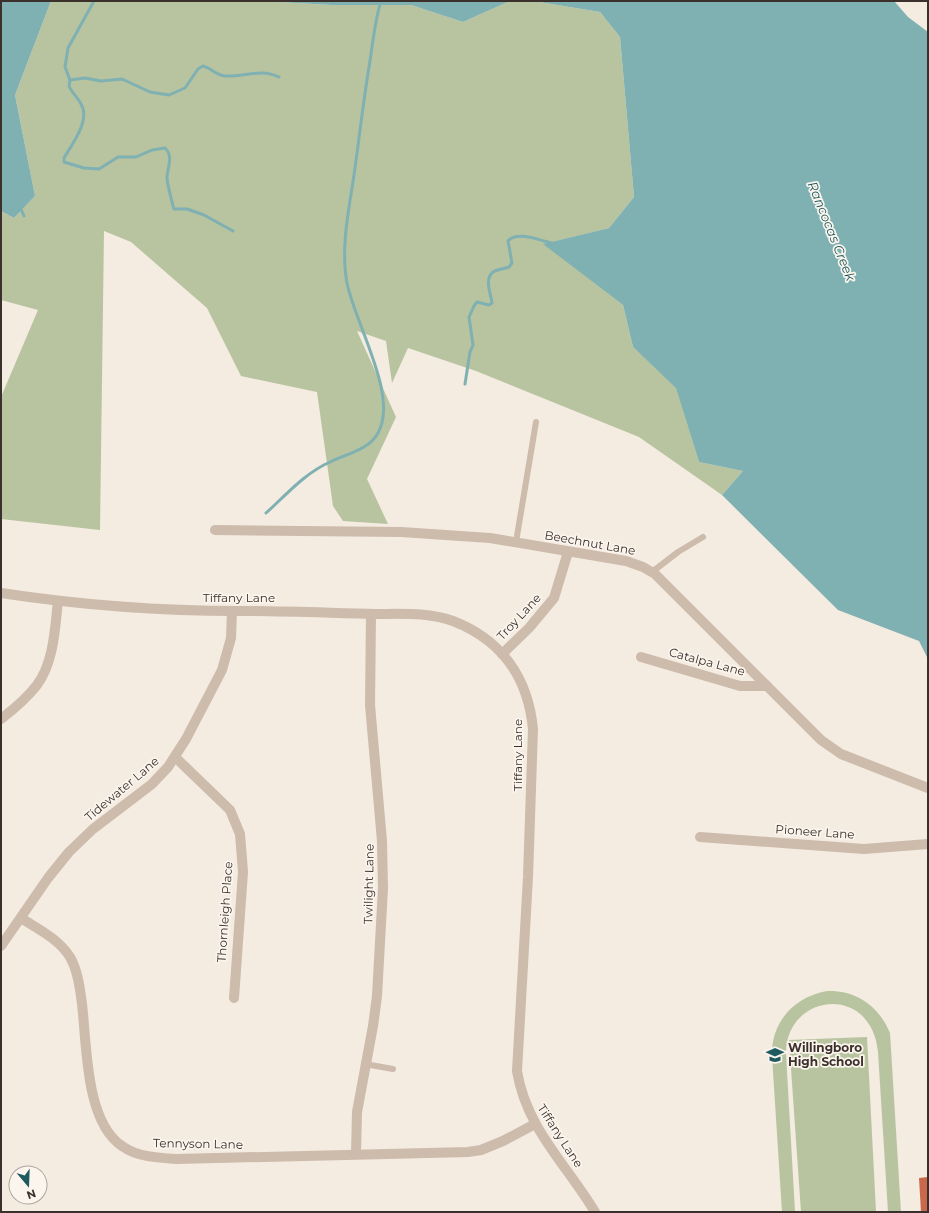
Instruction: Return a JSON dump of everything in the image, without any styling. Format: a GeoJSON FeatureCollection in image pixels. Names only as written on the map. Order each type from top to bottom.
{"type":"FeatureCollection","features":[{"type":"Feature","properties":{"kind":"street","name":"Beechnut Lane"},"geometry":{"type":"LineString","coordinates":[[215,530],[408,532],[469,536],[516,542],[626,561],[643,566],[652,572],[821,740],[841,754],[928,788]]}},
{"type":"Feature","properties":{"kind":"street","name":"Troy Lane"},"geometry":{"type":"LineString","coordinates":[[502,654],[538,618],[554,598],[568,552]]}},
{"type":"Feature","properties":{"kind":"street","name":"Tiffany Lane"},"geometry":{"type":"LineString","coordinates":[[1,593],[58,601],[175,611],[371,614],[397,613],[435,616],[453,621],[486,638],[502,654],[520,679],[527,694],[533,729],[528,876],[517,1072],[522,1094],[535,1124],[596,1212]]}},
{"type":"Feature","properties":{"kind":"street"},"geometry":{"type":"LineString","coordinates":[[1,720],[29,695],[38,684],[44,672],[52,647],[58,601]]}},
{"type":"Feature","properties":{"kind":"street","name":"Tidewater Lane"},"geometry":{"type":"LineString","coordinates":[[1,946],[69,852],[93,829],[161,776],[175,756],[222,670],[231,638],[232,611]]}},
{"type":"Feature","properties":{"kind":"street","name":"Twilight Lane"},"geometry":{"type":"LineString","coordinates":[[356,1154],[357,1112],[377,996],[383,872],[382,830],[370,705],[371,614]]}},
{"type":"Feature","properties":{"kind":"street","name":"Catalpa Lane"},"geometry":{"type":"LineString","coordinates":[[641,657],[740,686],[767,686]]}},
{"type":"Feature","properties":{"kind":"street","name":"Thornleigh Place"},"geometry":{"type":"LineString","coordinates":[[175,756],[230,810],[240,834],[242,878],[234,998]]}},
{"type":"Feature","properties":{"kind":"street","name":"Pioneer Lane"},"geometry":{"type":"LineString","coordinates":[[700,837],[864,849],[928,844]]}},
{"type":"Feature","properties":{"kind":"street","name":"Tennyson Lane"},"geometry":{"type":"LineString","coordinates":[[21,918],[56,941],[71,959],[79,985],[94,1104],[104,1129],[112,1139],[123,1147],[148,1157],[177,1159],[453,1153],[481,1150],[503,1141],[535,1124]]}},
{"type":"Feature","properties":{"kind":"lane"},"geometry":{"type":"LineString","coordinates":[[516,542],[536,422]]}},
{"type":"Feature","properties":{"kind":"lane"},"geometry":{"type":"LineString","coordinates":[[652,572],[678,552],[703,537]]}},
{"type":"Feature","properties":{"kind":"lane"},"geometry":{"type":"LineString","coordinates":[[365,1064],[394,1069]]}},
{"type":"Feature","properties":{"kind":"green space"},"geometry":{"type":"Polygon","coordinates":[[[51,1],[261,1],[332,5],[411,5],[463,22],[510,1],[533,1],[600,12],[620,37],[634,197],[609,228],[544,244],[623,305],[633,347],[676,387],[699,462],[743,471],[722,495],[639,437],[476,371],[408,348],[392,383],[386,341],[357,331],[396,417],[367,479],[388,524],[343,521],[333,506],[317,392],[241,376],[207,308],[131,242],[104,231],[100,530],[1,519],[1,397],[38,310],[1,300],[1,211],[14,218],[35,196],[15,95],[51,1]]]}},
{"type":"Feature","properties":{"kind":"green space"},"geometry":{"type":"Polygon","coordinates":[[[827,991],[848,993],[865,1002],[880,1015],[890,1033],[901,1212],[888,1212],[878,1052],[872,1030],[861,1014],[846,1006],[829,1004],[813,1009],[799,1019],[789,1034],[786,1054],[795,1212],[782,1212],[772,1056],[773,1044],[780,1022],[795,1005],[815,994],[827,991]]]}},
{"type":"Feature","properties":{"kind":"green space"},"geometry":{"type":"Polygon","coordinates":[[[867,1037],[876,1212],[801,1212],[789,1040],[867,1037]]]}},
{"type":"Feature","properties":{"kind":"water"},"geometry":{"type":"Polygon","coordinates":[[[1,1],[51,1],[15,95],[35,196],[14,218],[1,211],[1,1]]]}},
{"type":"Feature","properties":{"kind":"water"},"geometry":{"type":"Polygon","coordinates":[[[261,1],[510,1],[463,22],[411,5],[332,5],[261,1]]]}},
{"type":"Feature","properties":{"kind":"water","name":"Rancocas Creek"},"geometry":{"type":"Polygon","coordinates":[[[533,1],[894,1],[908,17],[928,32],[928,659],[919,641],[838,610],[722,495],[743,471],[699,462],[676,388],[633,347],[623,305],[543,244],[609,228],[634,197],[620,37],[600,12],[533,1]]]}},
{"type":"Feature","properties":{"kind":"building"},"geometry":{"type":"Polygon","coordinates":[[[928,1177],[928,1212],[921,1212],[919,1178],[928,1177]]]}},
{"type":"Feature","properties":{"kind":"waterway"},"geometry":{"type":"LineString","coordinates":[[94,1],[68,48],[65,67],[70,80],[69,86],[81,104],[84,117],[76,139],[64,158],[64,162],[84,168],[99,169],[118,157],[136,157],[152,150],[165,148],[168,151],[170,159],[167,178],[174,209],[187,209],[204,215],[233,231]]}},
{"type":"Feature","properties":{"kind":"waterway"},"geometry":{"type":"LineString","coordinates":[[266,513],[312,472],[369,444],[378,433],[383,418],[383,400],[380,380],[351,300],[345,269],[346,226],[366,87],[381,1]]}},
{"type":"Feature","properties":{"kind":"waterway"},"geometry":{"type":"LineString","coordinates":[[70,80],[85,78],[101,81],[122,79],[150,92],[169,95],[185,88],[198,69],[203,66],[223,76],[265,73],[279,77]]}},
{"type":"Feature","properties":{"kind":"waterway"},"geometry":{"type":"LineString","coordinates":[[20,207],[24,216]]}},
{"type":"Feature","properties":{"kind":"waterway"},"geometry":{"type":"LineString","coordinates":[[465,384],[470,352],[473,345],[469,317],[477,302],[489,305],[492,303],[488,283],[490,275],[495,271],[509,267],[512,263],[508,241],[517,236],[523,236],[552,243]]}},
{"type":"Feature","properties":{"kind":"place","name":"Willingboro High School"},"geometry":{"type":"Point","coordinates":[775,1055]}}]}
